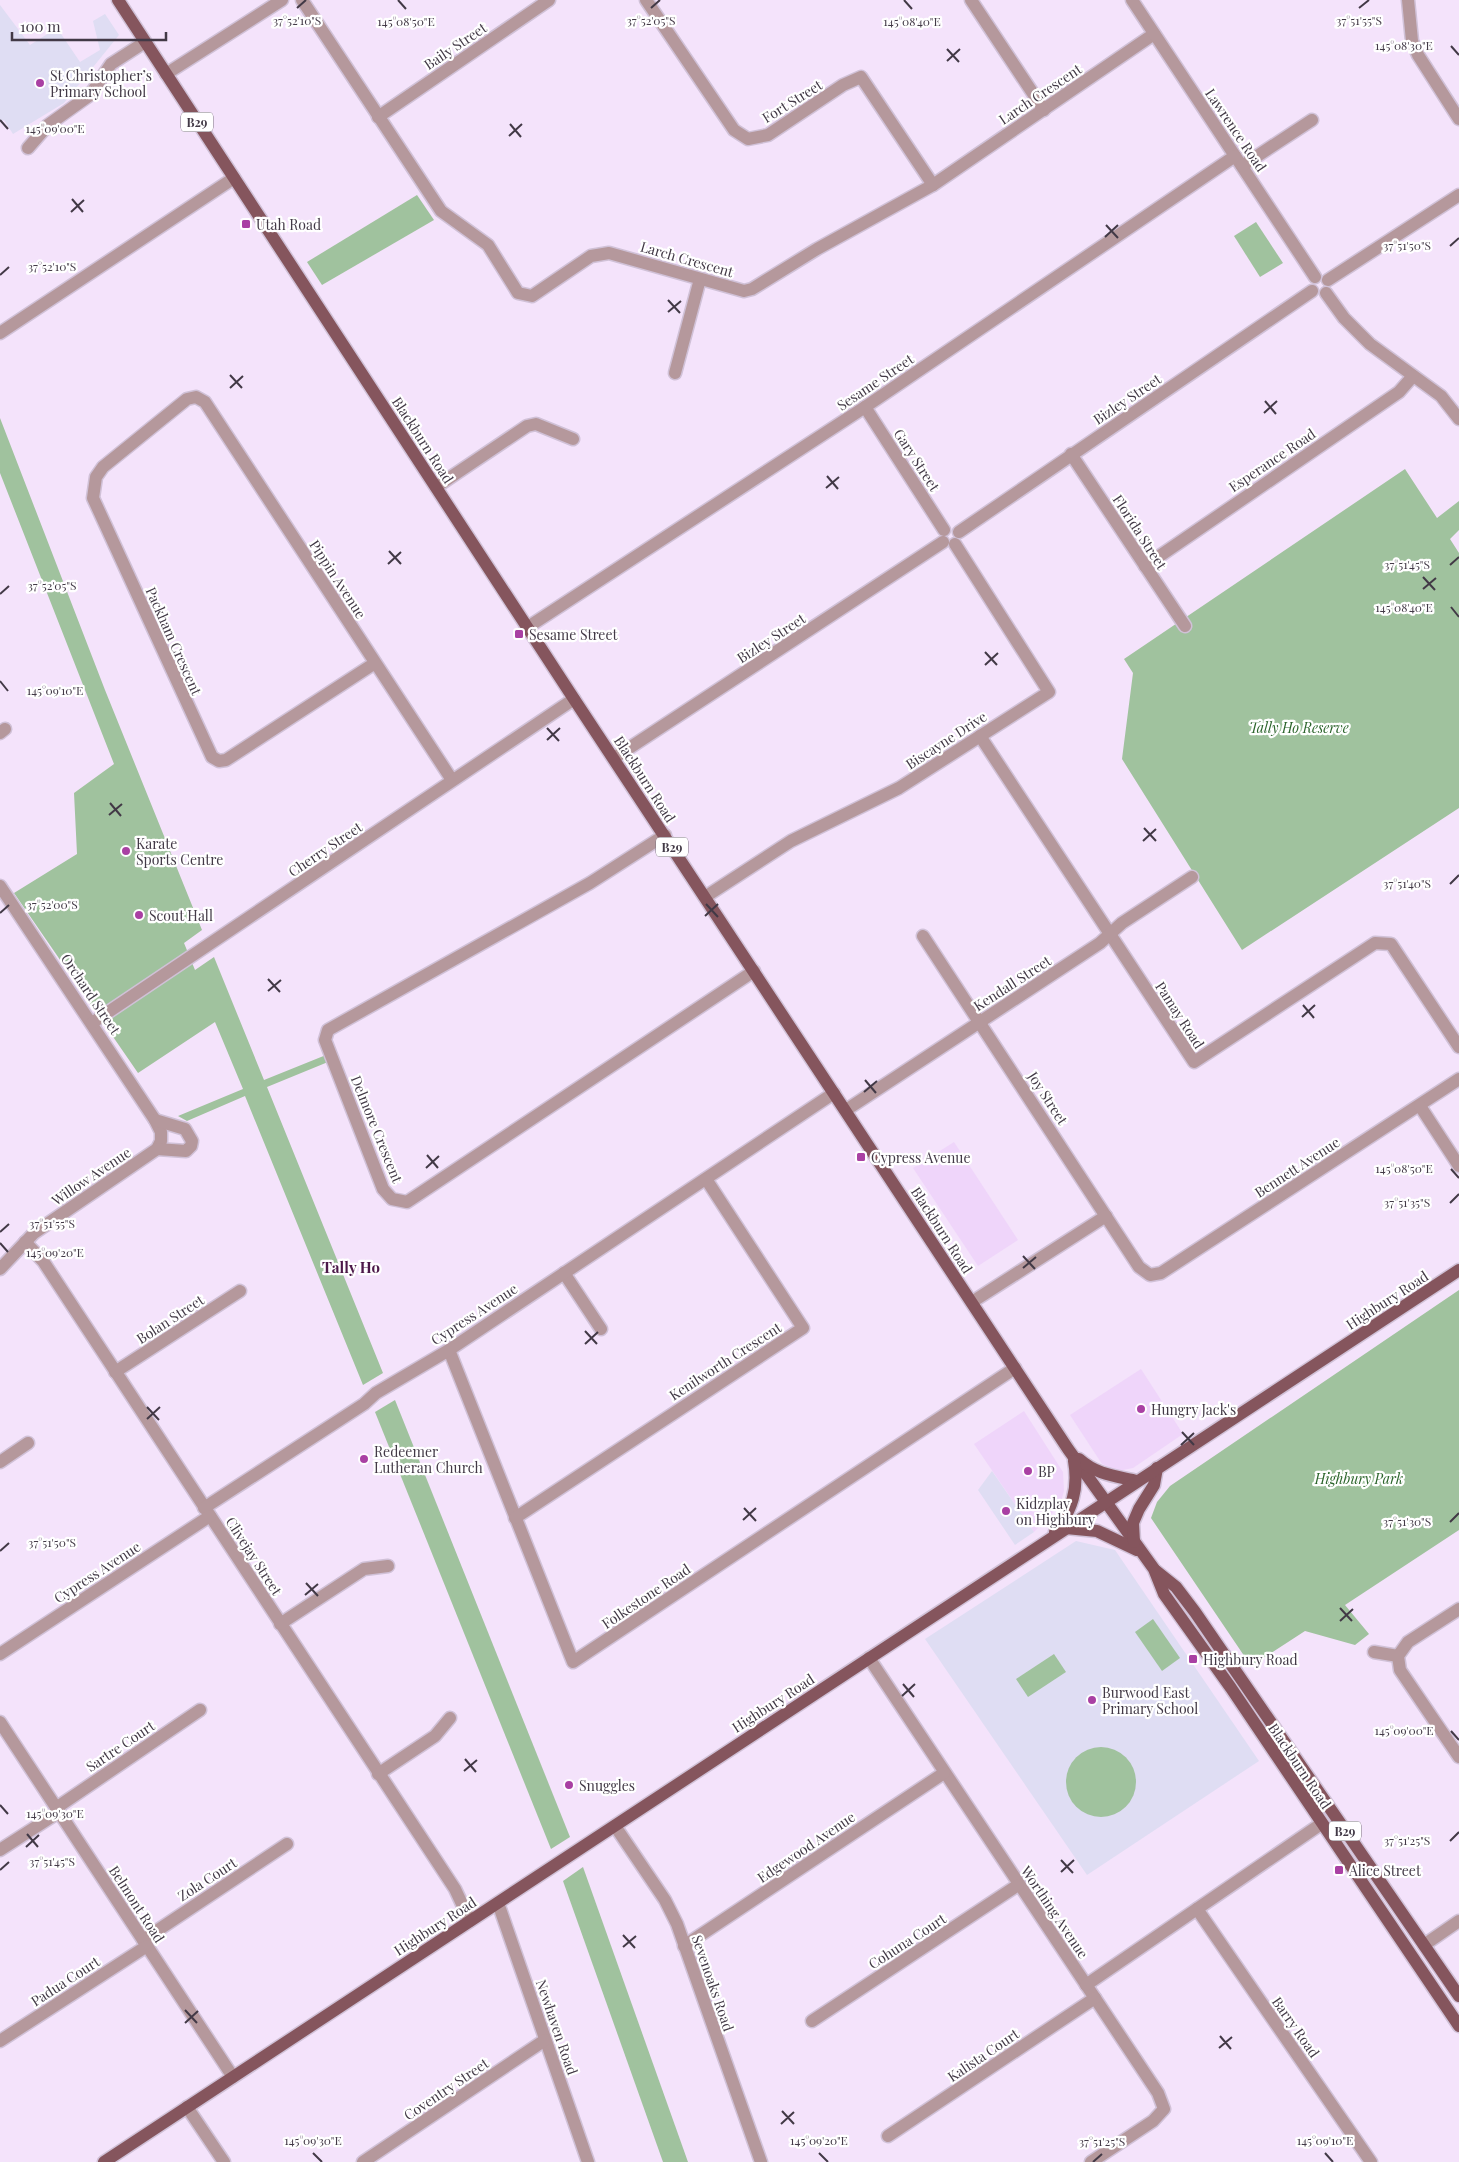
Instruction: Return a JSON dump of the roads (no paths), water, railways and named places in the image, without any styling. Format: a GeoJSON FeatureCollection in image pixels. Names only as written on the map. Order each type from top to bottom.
{"type":"FeatureCollection","features":[{"type":"Feature","properties":{"kind":"main road","name":"Blackburn Road"},"geometry":{"type":"LineString","coordinates":[[118,0],[574,699],[1071,1453],[1154,1569],[1164,1594],[1231,1688],[1459,2026]]}},
{"type":"Feature","properties":{"kind":"main road","name":"Highbury Road"},"geometry":{"type":"LineString","coordinates":[[104,2162],[1052,1536],[1459,1270]]}},
{"type":"Feature","properties":{"kind":"main road"},"geometry":{"type":"LineString","coordinates":[[1071,1453],[1097,1472],[1137,1481]]}},
{"type":"Feature","properties":{"kind":"main road"},"geometry":{"type":"LineString","coordinates":[[1052,1536],[1064,1520],[1074,1499],[1076,1472],[1071,1453]]}},
{"type":"Feature","properties":{"kind":"main road"},"geometry":{"type":"LineString","coordinates":[[1138,1547],[1133,1523],[1139,1509],[1154,1485],[1157,1468]]}},
{"type":"Feature","properties":{"kind":"main road"},"geometry":{"type":"LineString","coordinates":[[1066,1528],[1097,1532],[1138,1547]]}},
{"type":"Feature","properties":{"kind":"main road","name":"Blackburn Road"},"geometry":{"type":"LineString","coordinates":[[1154,1569],[1176,1587],[1195,1612],[1459,1996]]}},
{"type":"Feature","properties":{"kind":"main road"},"geometry":{"type":"LineString","coordinates":[[1321,1824],[1334,1814]]}},
{"type":"Feature","properties":{"kind":"main road"},"geometry":{"type":"LineString","coordinates":[[1410,1954],[1424,1945]]}},
{"type":"Feature","properties":{"kind":"street"},"geometry":{"type":"LineString","coordinates":[[166,74],[282,0]]}},
{"type":"Feature","properties":{"kind":"street","name":"Larch Crescent"},"geometry":{"type":"LineString","coordinates":[[302,0],[441,211],[488,245],[518,293],[532,296],[591,256],[609,253],[744,291],[752,289],[817,249],[933,185],[1154,34]]}},
{"type":"Feature","properties":{"kind":"street","name":"Baily Street"},"geometry":{"type":"LineString","coordinates":[[378,117],[550,0]]}},
{"type":"Feature","properties":{"kind":"street","name":"Fort Street"},"geometry":{"type":"LineString","coordinates":[[646,0],[734,130],[748,139],[768,135],[860,77],[933,185]]}},
{"type":"Feature","properties":{"kind":"street"},"geometry":{"type":"LineString","coordinates":[[971,0],[1044,110]]}},
{"type":"Feature","properties":{"kind":"street","name":"Lawrence Road"},"geometry":{"type":"LineString","coordinates":[[1132,0],[1315,278]]}},
{"type":"Feature","properties":{"kind":"street"},"geometry":{"type":"LineString","coordinates":[[1408,0],[1412,41],[1418,55],[1459,119]]}},
{"type":"Feature","properties":{"kind":"street"},"geometry":{"type":"LineString","coordinates":[[28,148],[48,125],[90,95],[111,64],[145,42]]}},
{"type":"Feature","properties":{"kind":"street","name":"Sesame Street"},"geometry":{"type":"LineString","coordinates":[[528,627],[1238,161],[1312,120]]}},
{"type":"Feature","properties":{"kind":"street"},"geometry":{"type":"LineString","coordinates":[[0,333],[234,178]]}},
{"type":"Feature","properties":{"kind":"street"},"geometry":{"type":"LineString","coordinates":[[1328,280],[1459,195]]}},
{"type":"Feature","properties":{"kind":"street"},"geometry":{"type":"LineString","coordinates":[[1324,276],[1328,280],[1330,288],[1326,293],[1318,295],[1312,291],[1311,283],[1315,278],[1324,276]]}},
{"type":"Feature","properties":{"kind":"street"},"geometry":{"type":"LineString","coordinates":[[675,373],[700,279]]}},
{"type":"Feature","properties":{"kind":"street","name":"Bizley Street"},"geometry":{"type":"LineString","coordinates":[[614,758],[950,537],[1312,291]]}},
{"type":"Feature","properties":{"kind":"street"},"geometry":{"type":"LineString","coordinates":[[1326,293],[1344,318],[1370,344],[1441,396],[1459,420]]}},
{"type":"Feature","properties":{"kind":"street","name":"Esperance Road"},"geometry":{"type":"LineString","coordinates":[[1144,566],[1399,392],[1414,376]]}},
{"type":"Feature","properties":{"kind":"street","name":"Pippin Avenue"},"geometry":{"type":"LineString","coordinates":[[196,396],[205,402],[452,780]]}},
{"type":"Feature","properties":{"kind":"street","name":"Packham Crescent"},"geometry":{"type":"LineString","coordinates":[[196,396],[187,399],[103,467],[96,477],[92,488],[93,498],[212,757],[219,761],[226,760],[375,663]]}},
{"type":"Feature","properties":{"kind":"street","name":"Gary Street"},"geometry":{"type":"LineString","coordinates":[[865,407],[950,537]]}},
{"type":"Feature","properties":{"kind":"street"},"geometry":{"type":"LineString","coordinates":[[436,487],[526,426],[536,424],[573,439]]}},
{"type":"Feature","properties":{"kind":"street","name":"Florida Street"},"geometry":{"type":"LineString","coordinates":[[1071,454],[1185,626]]}},
{"type":"Feature","properties":{"kind":"street","name":"Biscayne Drive"},"geometry":{"type":"LineString","coordinates":[[705,897],[791,841],[899,788],[1048,692],[950,537]]}},
{"type":"Feature","properties":{"kind":"street","name":"Cherry Street"},"geometry":{"type":"LineString","coordinates":[[92,1023],[574,699]]}},
{"type":"Feature","properties":{"kind":"street","name":"Pamay Road"},"geometry":{"type":"LineString","coordinates":[[980,736],[1194,1062],[1375,943],[1391,944],[1459,1047]]}},
{"type":"Feature","properties":{"kind":"street","name":"Delmore Crescent"},"geometry":{"type":"LineString","coordinates":[[665,835],[590,883],[328,1030],[325,1040],[382,1189],[392,1199],[407,1202],[754,970]]}},
{"type":"Feature","properties":{"kind":"street","name":"Kendall Street"},"geometry":{"type":"LineString","coordinates":[[846,1110],[1100,943],[1122,923],[1192,877]]}},
{"type":"Feature","properties":{"kind":"street","name":"Orchard Street"},"geometry":{"type":"LineString","coordinates":[[0,886],[156,1120],[161,1132],[161,1141],[157,1149]]}},
{"type":"Feature","properties":{"kind":"street","name":"Joy Street"},"geometry":{"type":"LineString","coordinates":[[923,936],[1140,1267],[1150,1275]]}},
{"type":"Feature","properties":{"kind":"street","name":"Bennett Avenue"},"geometry":{"type":"LineString","coordinates":[[1150,1275],[1161,1273],[1459,1079]]}},
{"type":"Feature","properties":{"kind":"street","name":"Cypress Avenue"},"geometry":{"type":"LineString","coordinates":[[0,1654],[364,1404],[376,1393],[449,1350],[834,1093]]}},
{"type":"Feature","properties":{"kind":"street"},"geometry":{"type":"LineString","coordinates":[[1420,1106],[1459,1166]]}},
{"type":"Feature","properties":{"kind":"street"},"geometry":{"type":"LineString","coordinates":[[156,1120],[185,1129],[192,1141],[191,1146],[186,1151],[157,1149]]}},
{"type":"Feature","properties":{"kind":"street","name":"Willow Avenue"},"geometry":{"type":"LineString","coordinates":[[0,1269],[34,1233],[157,1149]]}},
{"type":"Feature","properties":{"kind":"street","name":"Kenilworth Crescent"},"geometry":{"type":"LineString","coordinates":[[514,1518],[803,1328],[706,1179]]}},
{"type":"Feature","properties":{"kind":"street"},"geometry":{"type":"LineString","coordinates":[[972,1302],[1106,1216]]}},
{"type":"Feature","properties":{"kind":"street","name":"Clivejay Street"},"geometry":{"type":"LineString","coordinates":[[25,1242],[43,1261],[474,1918]]}},
{"type":"Feature","properties":{"kind":"street"},"geometry":{"type":"LineString","coordinates":[[564,1273],[601,1329]]}},
{"type":"Feature","properties":{"kind":"street","name":"Bolan Street"},"geometry":{"type":"LineString","coordinates":[[115,1372],[240,1291]]}},
{"type":"Feature","properties":{"kind":"street","name":"Folkestone Road"},"geometry":{"type":"LineString","coordinates":[[449,1350],[514,1518],[573,1662],[1015,1368]]}},
{"type":"Feature","properties":{"kind":"street"},"geometry":{"type":"LineString","coordinates":[[0,1462],[28,1444]]}},
{"type":"Feature","properties":{"kind":"street"},"geometry":{"type":"LineString","coordinates":[[280,1624],[364,1569],[388,1566]]}},
{"type":"Feature","properties":{"kind":"street"},"geometry":{"type":"LineString","coordinates":[[1459,1608],[1408,1642],[1398,1656],[1400,1670],[1459,1758]]}},
{"type":"Feature","properties":{"kind":"street"},"geometry":{"type":"LineString","coordinates":[[1374,1652],[1398,1656]]}},
{"type":"Feature","properties":{"kind":"street","name":"Worthing Avenue"},"geometry":{"type":"LineString","coordinates":[[868,1658],[1158,2094],[1164,2109],[1153,2121],[1091,2162]]}},
{"type":"Feature","properties":{"kind":"street","name":"Sartre Court"},"geometry":{"type":"LineString","coordinates":[[0,1850],[200,1710]]}},
{"type":"Feature","properties":{"kind":"street"},"geometry":{"type":"LineString","coordinates":[[378,1774],[435,1736],[450,1718]]}},
{"type":"Feature","properties":{"kind":"street","name":"Belmont Road"},"geometry":{"type":"LineString","coordinates":[[0,1722],[233,2077]]}},
{"type":"Feature","properties":{"kind":"street","name":"Edgewood Avenue"},"geometry":{"type":"LineString","coordinates":[[684,1946],[944,1773]]}},
{"type":"Feature","properties":{"kind":"street"},"geometry":{"type":"LineString","coordinates":[[1086,1985],[1321,1824]]}},
{"type":"Feature","properties":{"kind":"street","name":"Sevenoaks Road"},"geometry":{"type":"LineString","coordinates":[[615,1826],[665,1900],[684,1946],[761,2162]]}},
{"type":"Feature","properties":{"kind":"street","name":"Zola Court"},"geometry":{"type":"LineString","coordinates":[[145,1943],[287,1844]]}},
{"type":"Feature","properties":{"kind":"street","name":"Cohuna Court"},"geometry":{"type":"LineString","coordinates":[[812,2021],[1018,1885]]}},
{"type":"Feature","properties":{"kind":"street","name":"Newhaven Road"},"geometry":{"type":"LineString","coordinates":[[498,1902],[588,2162]]}},
{"type":"Feature","properties":{"kind":"street","name":"Barry Road"},"geometry":{"type":"LineString","coordinates":[[1197,1910],[1371,2162]]}},
{"type":"Feature","properties":{"kind":"street"},"geometry":{"type":"LineString","coordinates":[[1424,1945],[1459,1921]]}},
{"type":"Feature","properties":{"kind":"street","name":"Padua Court"},"geometry":{"type":"LineString","coordinates":[[0,2041],[145,1943]]}},
{"type":"Feature","properties":{"kind":"street","name":"Kalista Court"},"geometry":{"type":"LineString","coordinates":[[888,2136],[1095,1998]]}},
{"type":"Feature","properties":{"kind":"street","name":"Coventry Street"},"geometry":{"type":"LineString","coordinates":[[363,2162],[545,2040]]}},
{"type":"Feature","properties":{"kind":"street"},"geometry":{"type":"LineString","coordinates":[[187,2107],[224,2162]]}},
{"type":"Feature","properties":{"kind":"place","name":"St Christopher’s Primary School"},"geometry":{"type":"Point","coordinates":[40,83]}},
{"type":"Feature","properties":{"kind":"place","name":"Utah Road"},"geometry":{"type":"Point","coordinates":[246,224]}},
{"type":"Feature","properties":{"kind":"place","name":"Sesame Street"},"geometry":{"type":"Point","coordinates":[519,634]}},
{"type":"Feature","properties":{"kind":"place","name":"Karate Sports Centre"},"geometry":{"type":"Point","coordinates":[126,851]}},
{"type":"Feature","properties":{"kind":"place","name":"Scout Hall"},"geometry":{"type":"Point","coordinates":[139,915]}},
{"type":"Feature","properties":{"kind":"place","name":"Cypress Avenue"},"geometry":{"type":"Point","coordinates":[861,1157]}},
{"type":"Feature","properties":{"kind":"place","name":"Hungry Jack's"},"geometry":{"type":"Point","coordinates":[1141,1409]}},
{"type":"Feature","properties":{"kind":"place","name":"Redeemer Lutheran Church"},"geometry":{"type":"Point","coordinates":[364,1459]}},
{"type":"Feature","properties":{"kind":"place","name":"BP"},"geometry":{"type":"Point","coordinates":[1028,1471]}},
{"type":"Feature","properties":{"kind":"place","name":"Kidzplay on Highbury"},"geometry":{"type":"Point","coordinates":[1006,1511]}},
{"type":"Feature","properties":{"kind":"place","name":"Highbury Road"},"geometry":{"type":"Point","coordinates":[1193,1659]}},
{"type":"Feature","properties":{"kind":"place","name":"Burwood East Primary School"},"geometry":{"type":"Point","coordinates":[1092,1700]}},
{"type":"Feature","properties":{"kind":"place","name":"Snuggles"},"geometry":{"type":"Point","coordinates":[569,1785]}},
{"type":"Feature","properties":{"kind":"place","name":"Alice Street"},"geometry":{"type":"Point","coordinates":[1339,1870]}},
{"type":"Feature","properties":{"kind":"district","name":"Tally Ho"},"geometry":{"type":"Point","coordinates":[351,1267]}},
{"type":"Feature","properties":{"kind":"park label","name":"Tally Ho Reserve"},"geometry":{"type":"Point","coordinates":[1299,727]}},
{"type":"Feature","properties":{"kind":"park label","name":"Highbury Park"},"geometry":{"type":"Point","coordinates":[1359,1478]}}]}
